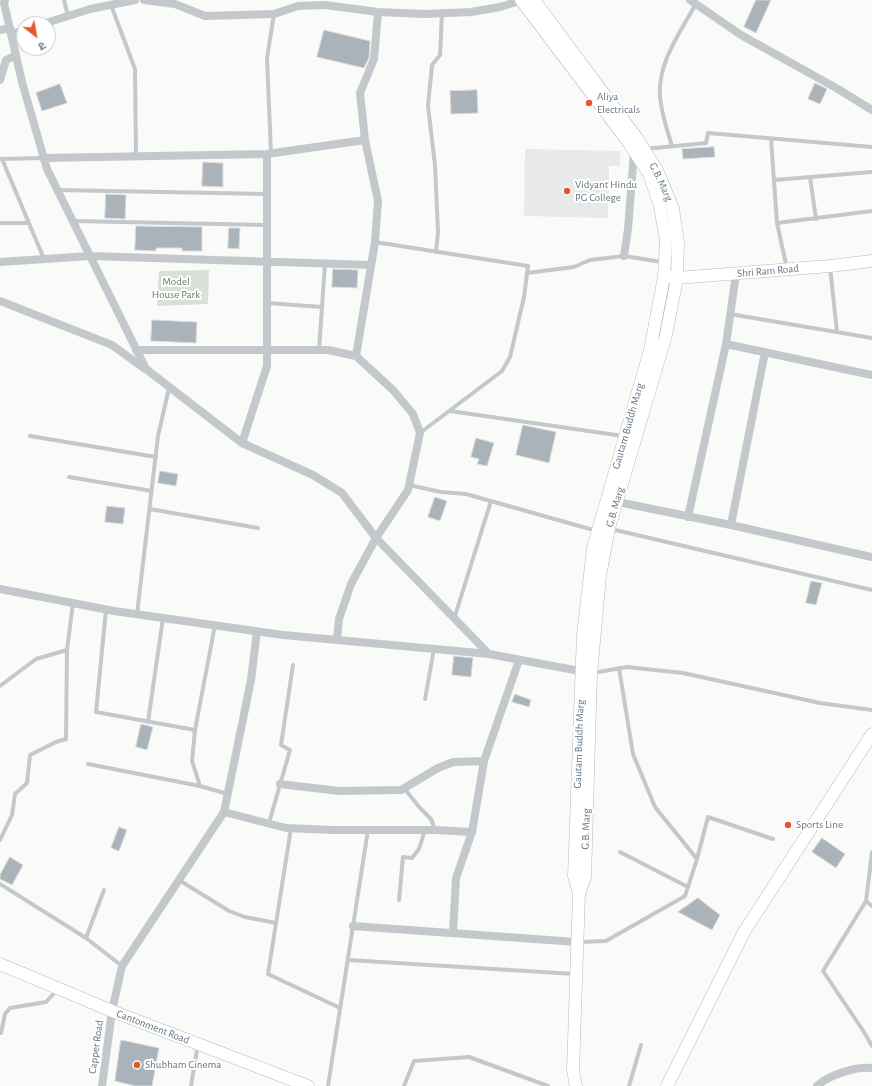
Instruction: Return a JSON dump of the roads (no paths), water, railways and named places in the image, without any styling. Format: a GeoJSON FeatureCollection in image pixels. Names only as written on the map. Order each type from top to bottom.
{"type":"FeatureCollection","features":[{"type":"Feature","properties":{"kind":"street"},"geometry":{"type":"LineString","coordinates":[[0,80],[6,60],[16,55],[5,0]]}},
{"type":"Feature","properties":{"kind":"street"},"geometry":{"type":"LineString","coordinates":[[56,20],[90,9],[135,0]]}},
{"type":"Feature","properties":{"kind":"street"},"geometry":{"type":"LineString","coordinates":[[144,0],[175,4],[205,16],[274,14],[298,6],[325,5],[378,12],[425,14],[500,7],[521,0]]}},
{"type":"Feature","properties":{"kind":"street","name":"Gautam Buddh Marg"},"geometry":{"type":"LineString","coordinates":[[521,0],[639,150],[660,206],[666,241],[664,277],[650,350],[625,436],[612,501]]}},
{"type":"Feature","properties":{"kind":"street","name":"G.B. Marg"},"geometry":{"type":"LineString","coordinates":[[534,0],[639,150],[657,170],[673,209],[678,242],[677,278],[666,335],[604,530],[600,576],[586,673],[585,877],[579,894],[573,1070],[576,1086]]}},
{"type":"Feature","properties":{"kind":"street"},"geometry":{"type":"LineString","coordinates":[[693,2],[741,35],[838,89],[872,110]]}},
{"type":"Feature","properties":{"kind":"street"},"geometry":{"type":"LineString","coordinates":[[356,356],[375,242],[378,201],[365,140],[360,93],[374,60],[378,12]]}},
{"type":"Feature","properties":{"kind":"street"},"geometry":{"type":"LineString","coordinates":[[0,30],[16,31]]}},
{"type":"Feature","properties":{"kind":"street"},"geometry":{"type":"LineString","coordinates":[[16,56],[22,82],[47,169],[146,370]]}},
{"type":"Feature","properties":{"kind":"street"},"geometry":{"type":"LineString","coordinates":[[43,158],[269,153],[365,140]]}},
{"type":"Feature","properties":{"kind":"street"},"geometry":{"type":"LineString","coordinates":[[624,256],[639,150]]}},
{"type":"Feature","properties":{"kind":"street"},"geometry":{"type":"LineString","coordinates":[[242,442],[267,366],[267,194],[269,153]]}},
{"type":"Feature","properties":{"kind":"street"},"geometry":{"type":"LineString","coordinates":[[0,262],[90,256],[371,265]]}},
{"type":"Feature","properties":{"kind":"street","name":"Shri Ram Road"},"geometry":{"type":"LineString","coordinates":[[664,277],[677,278],[736,274],[872,261]]}},
{"type":"Feature","properties":{"kind":"street"},"geometry":{"type":"LineString","coordinates":[[688,517],[726,344],[736,274]]}},
{"type":"Feature","properties":{"kind":"street"},"geometry":{"type":"LineString","coordinates":[[0,301],[112,345],[242,442],[314,475],[342,493],[376,538],[489,654]]}},
{"type":"Feature","properties":{"kind":"street"},"geometry":{"type":"LineString","coordinates":[[726,344],[872,375]]}},
{"type":"Feature","properties":{"kind":"street"},"geometry":{"type":"LineString","coordinates":[[136,350],[328,350],[356,356],[393,390],[413,414],[420,433],[408,490],[376,538],[351,584],[339,619],[337,640]]}},
{"type":"Feature","properties":{"kind":"street"},"geometry":{"type":"LineString","coordinates":[[731,525],[765,352]]}},
{"type":"Feature","properties":{"kind":"street"},"geometry":{"type":"LineString","coordinates":[[612,501],[731,525],[872,557]]}},
{"type":"Feature","properties":{"kind":"street"},"geometry":{"type":"LineString","coordinates":[[0,589],[137,615],[337,640],[489,654],[586,673]]}},
{"type":"Feature","properties":{"kind":"street"},"geometry":{"type":"LineString","coordinates":[[122,966],[224,812],[251,680],[257,631]]}},
{"type":"Feature","properties":{"kind":"street"},"geometry":{"type":"LineString","coordinates":[[453,933],[456,878],[472,832],[484,761],[519,660]]}},
{"type":"Feature","properties":{"kind":"street"},"geometry":{"type":"LineString","coordinates":[[667,1086],[744,932],[872,734]]}},
{"type":"Feature","properties":{"kind":"street"},"geometry":{"type":"LineString","coordinates":[[280,784],[339,791],[401,790],[438,768],[452,762],[484,761]]}},
{"type":"Feature","properties":{"kind":"street"},"geometry":{"type":"LineString","coordinates":[[224,812],[291,828],[472,832]]}},
{"type":"Feature","properties":{"kind":"street"},"geometry":{"type":"LineString","coordinates":[[353,926],[577,942]]}},
{"type":"Feature","properties":{"kind":"street","name":"Cantonment Road"},"geometry":{"type":"LineString","coordinates":[[0,964],[112,1011],[308,1086]]}},
{"type":"Feature","properties":{"kind":"street","name":"Capper Road"},"geometry":{"type":"LineString","coordinates":[[102,1086],[112,1011],[122,966]]}},
{"type":"Feature","properties":{"kind":"street"},"geometry":{"type":"LineString","coordinates":[[817,1086],[841,1073],[864,1067],[872,1068]]}},
{"type":"Feature","properties":{"kind":"lane"},"geometry":{"type":"LineString","coordinates":[[64,0],[68,16]]}},
{"type":"Feature","properties":{"kind":"lane"},"geometry":{"type":"LineString","coordinates":[[672,146],[660,103],[661,79],[669,50],[693,2]]}},
{"type":"Feature","properties":{"kind":"lane"},"geometry":{"type":"LineString","coordinates":[[111,5],[135,69],[136,156]]}},
{"type":"Feature","properties":{"kind":"lane"},"geometry":{"type":"LineString","coordinates":[[436,252],[438,232],[435,165],[428,106],[432,64],[440,55],[442,13]]}},
{"type":"Feature","properties":{"kind":"lane"},"geometry":{"type":"LineString","coordinates":[[269,153],[267,58],[274,14]]}},
{"type":"Feature","properties":{"kind":"lane"},"geometry":{"type":"LineString","coordinates":[[639,150],[706,143],[708,133],[872,147]]}},
{"type":"Feature","properties":{"kind":"lane"},"geometry":{"type":"LineString","coordinates":[[771,139],[778,223],[787,269]]}},
{"type":"Feature","properties":{"kind":"lane"},"geometry":{"type":"LineString","coordinates":[[43,158],[1,159],[44,259]]}},
{"type":"Feature","properties":{"kind":"lane"},"geometry":{"type":"LineString","coordinates":[[774,180],[872,172]]}},
{"type":"Feature","properties":{"kind":"lane"},"geometry":{"type":"LineString","coordinates":[[810,177],[816,218]]}},
{"type":"Feature","properties":{"kind":"lane"},"geometry":{"type":"LineString","coordinates":[[57,190],[267,194]]}},
{"type":"Feature","properties":{"kind":"lane"},"geometry":{"type":"LineString","coordinates":[[778,223],[872,211]]}},
{"type":"Feature","properties":{"kind":"lane"},"geometry":{"type":"LineString","coordinates":[[72,221],[267,225]]}},
{"type":"Feature","properties":{"kind":"lane"},"geometry":{"type":"LineString","coordinates":[[0,223],[29,223]]}},
{"type":"Feature","properties":{"kind":"lane"},"geometry":{"type":"LineString","coordinates":[[375,242],[528,266],[524,297],[510,357],[502,370],[420,433]]}},
{"type":"Feature","properties":{"kind":"lane"},"geometry":{"type":"LineString","coordinates":[[528,273],[574,267],[590,260],[624,256],[664,262]]}},
{"type":"Feature","properties":{"kind":"lane"},"geometry":{"type":"LineString","coordinates":[[319,350],[325,263]]}},
{"type":"Feature","properties":{"kind":"lane"},"geometry":{"type":"LineString","coordinates":[[830,266],[837,332]]}},
{"type":"Feature","properties":{"kind":"lane"},"geometry":{"type":"LineString","coordinates":[[267,303],[322,306]]}},
{"type":"Feature","properties":{"kind":"lane"},"geometry":{"type":"LineString","coordinates":[[730,314],[872,338]]}},
{"type":"Feature","properties":{"kind":"lane"},"geometry":{"type":"LineString","coordinates":[[137,615],[158,436],[169,387]]}},
{"type":"Feature","properties":{"kind":"lane"},"geometry":{"type":"LineString","coordinates":[[450,411],[625,436]]}},
{"type":"Feature","properties":{"kind":"lane"},"geometry":{"type":"LineString","coordinates":[[30,436],[156,457]]}},
{"type":"Feature","properties":{"kind":"lane"},"geometry":{"type":"LineString","coordinates":[[69,477],[152,491]]}},
{"type":"Feature","properties":{"kind":"lane"},"geometry":{"type":"LineString","coordinates":[[409,485],[441,492],[466,494],[604,530],[872,590]]}},
{"type":"Feature","properties":{"kind":"lane"},"geometry":{"type":"LineString","coordinates":[[454,618],[491,501]]}},
{"type":"Feature","properties":{"kind":"lane"},"geometry":{"type":"LineString","coordinates":[[150,509],[258,528]]}},
{"type":"Feature","properties":{"kind":"lane"},"geometry":{"type":"LineString","coordinates":[[0,840],[12,816],[15,794],[27,783],[30,755],[66,739],[67,650],[73,603]]}},
{"type":"Feature","properties":{"kind":"lane"},"geometry":{"type":"LineString","coordinates":[[106,610],[96,712],[195,730]]}},
{"type":"Feature","properties":{"kind":"lane"},"geometry":{"type":"LineString","coordinates":[[148,722],[163,618]]}},
{"type":"Feature","properties":{"kind":"lane"},"geometry":{"type":"LineString","coordinates":[[200,786],[192,761],[195,730],[215,625]]}},
{"type":"Feature","properties":{"kind":"lane"},"geometry":{"type":"LineString","coordinates":[[425,699],[434,649]]}},
{"type":"Feature","properties":{"kind":"lane"},"geometry":{"type":"LineString","coordinates":[[0,686],[36,659],[67,650]]}},
{"type":"Feature","properties":{"kind":"lane"},"geometry":{"type":"LineString","coordinates":[[269,823],[290,750],[281,745],[293,665]]}},
{"type":"Feature","properties":{"kind":"lane"},"geometry":{"type":"LineString","coordinates":[[586,673],[627,666],[684,672],[820,703],[872,710]]}},
{"type":"Feature","properties":{"kind":"lane"},"geometry":{"type":"LineString","coordinates":[[620,668],[633,754],[655,807],[697,859]]}},
{"type":"Feature","properties":{"kind":"lane"},"geometry":{"type":"LineString","coordinates":[[88,764],[200,786],[228,794]]}},
{"type":"Feature","properties":{"kind":"lane"},"geometry":{"type":"LineString","coordinates":[[404,788],[431,819],[435,830]]}},
{"type":"Feature","properties":{"kind":"lane"},"geometry":{"type":"LineString","coordinates":[[577,942],[606,941],[685,896],[708,817],[773,839]]}},
{"type":"Feature","properties":{"kind":"lane"},"geometry":{"type":"LineString","coordinates":[[291,828],[268,974],[340,1008]]}},
{"type":"Feature","properties":{"kind":"lane"},"geometry":{"type":"LineString","coordinates":[[328,1086],[368,830]]}},
{"type":"Feature","properties":{"kind":"lane"},"geometry":{"type":"LineString","coordinates":[[399,900],[403,857],[412,858],[419,849],[425,830]]}},
{"type":"Feature","properties":{"kind":"lane"},"geometry":{"type":"LineString","coordinates":[[620,852],[688,887]]}},
{"type":"Feature","properties":{"kind":"lane"},"geometry":{"type":"LineString","coordinates":[[872,852],[866,901],[823,971],[872,1044]]}},
{"type":"Feature","properties":{"kind":"lane"},"geometry":{"type":"LineString","coordinates":[[179,880],[229,911],[245,917],[276,923]]}},
{"type":"Feature","properties":{"kind":"lane"},"geometry":{"type":"LineString","coordinates":[[0,884],[86,938],[122,966]]}},
{"type":"Feature","properties":{"kind":"lane"},"geometry":{"type":"LineString","coordinates":[[86,938],[104,890]]}},
{"type":"Feature","properties":{"kind":"lane"},"geometry":{"type":"LineString","coordinates":[[866,901],[872,906]]}},
{"type":"Feature","properties":{"kind":"lane"},"geometry":{"type":"LineString","coordinates":[[348,960],[576,974]]}},
{"type":"Feature","properties":{"kind":"lane"},"geometry":{"type":"LineString","coordinates":[[0,1033],[6,1014],[10,1008],[46,1002],[58,988]]}},
{"type":"Feature","properties":{"kind":"lane"},"geometry":{"type":"LineString","coordinates":[[191,1086],[198,1044]]}},
{"type":"Feature","properties":{"kind":"lane"},"geometry":{"type":"LineString","coordinates":[[629,1086],[641,1045]]}},
{"type":"Feature","properties":{"kind":"lane"},"geometry":{"type":"LineString","coordinates":[[404,1086],[414,1061],[469,1057],[548,1086]]}},
{"type":"Feature","properties":{"kind":"place","name":"Aliya Electricals"},"geometry":{"type":"Point","coordinates":[589,103]}},
{"type":"Feature","properties":{"kind":"place","name":"Vidyant Hindu PG College"},"geometry":{"type":"Point","coordinates":[567,191]}},
{"type":"Feature","properties":{"kind":"place","name":"Sports Line"},"geometry":{"type":"Point","coordinates":[788,825]}},
{"type":"Feature","properties":{"kind":"place","name":"Shubham Cinema"},"geometry":{"type":"Point","coordinates":[137,1065]}},
{"type":"Feature","properties":{"kind":"park label","name":"Model House Park"},"geometry":{"type":"Point","coordinates":[176,288]}}]}
